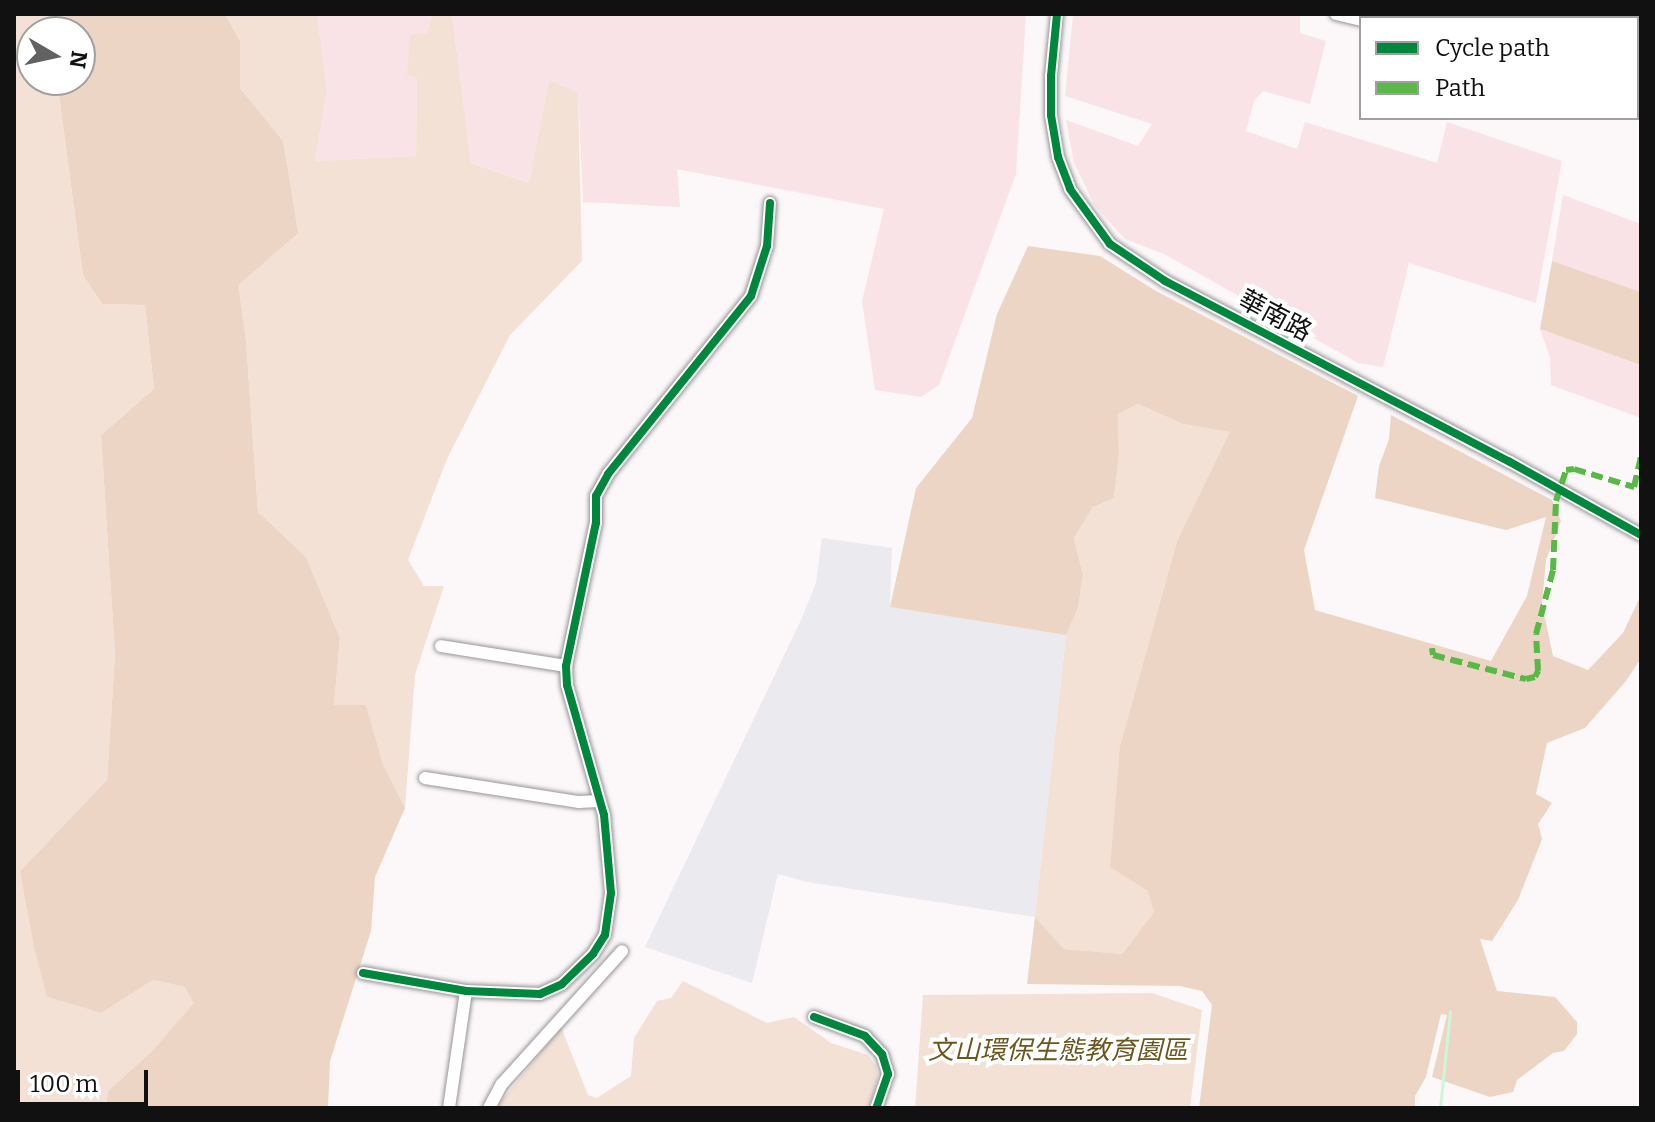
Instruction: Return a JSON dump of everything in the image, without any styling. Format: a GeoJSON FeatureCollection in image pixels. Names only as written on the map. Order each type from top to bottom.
{"type":"FeatureCollection","features":[{"type":"Feature","properties":{"kind":"street","name":"華南路"},"geometry":{"type":"LineString","coordinates":[[1057,14],[1051,76],[1058,157],[1070,189],[1110,244],[1165,281],[1510,462],[1641,535]]}},
{"type":"Feature","properties":{"kind":"street"},"geometry":{"type":"LineString","coordinates":[[1336,14],[1359,20]]}},
{"type":"Feature","properties":{"kind":"street"},"geometry":{"type":"LineString","coordinates":[[363,973],[466,991],[540,994],[553,990],[593,954],[605,935],[611,893],[604,815],[567,685],[566,666],[596,523],[596,496],[608,474],[751,296],[767,246],[770,203]]}},
{"type":"Feature","properties":{"kind":"street"},"geometry":{"type":"LineString","coordinates":[[441,646],[566,666]]}},
{"type":"Feature","properties":{"kind":"street"},"geometry":{"type":"LineString","coordinates":[[425,778],[579,802],[599,801]]}},
{"type":"Feature","properties":{"kind":"street"},"geometry":{"type":"LineString","coordinates":[[489,1108],[502,1084],[622,951]]}},
{"type":"Feature","properties":{"kind":"street"},"geometry":{"type":"LineString","coordinates":[[449,1108],[466,991]]}},
{"type":"Feature","properties":{"kind":"street"},"geometry":{"type":"LineString","coordinates":[[814,1017],[865,1036],[882,1054],[888,1074],[876,1108]]}},
{"type":"Feature","properties":{"kind":"shaded area"},"geometry":{"type":"Polygon","coordinates":[[[225,14],[240,41],[240,88],[283,141],[298,233],[238,285],[246,341],[258,512],[306,557],[340,638],[334,705],[366,705],[383,764],[405,808],[375,877],[371,931],[330,1061],[328,1108],[106,1108],[108,1091],[152,1051],[194,1003],[185,987],[153,980],[101,1013],[47,997],[34,947],[20,871],[107,780],[115,655],[101,435],[154,389],[145,305],[102,304],[83,275],[59,96],[96,96],[96,16],[64,16],[225,14]]]}},
{"type":"Feature","properties":{"kind":"shaded area"},"geometry":{"type":"Polygon","coordinates":[[[317,14],[432,14],[427,33],[410,36],[417,78],[416,156],[315,161],[327,90],[317,14]]]}},
{"type":"Feature","properties":{"kind":"shaded area"},"geometry":{"type":"Polygon","coordinates":[[[452,14],[1026,14],[1016,174],[939,385],[921,397],[875,390],[862,301],[884,209],[677,169],[680,207],[583,202],[578,92],[549,80],[529,183],[471,163],[452,14]]]}},
{"type":"Feature","properties":{"kind":"shaded area"},"geometry":{"type":"Polygon","coordinates":[[[1073,14],[1300,14],[1300,33],[1326,41],[1310,104],[1263,91],[1254,101],[1246,131],[1297,149],[1305,122],[1437,163],[1447,122],[1562,161],[1536,303],[1409,263],[1383,367],[1358,363],[1164,254],[1125,239],[1095,206],[1074,163],[1066,120],[1138,146],[1152,124],[1065,96],[1073,14]]]}},
{"type":"Feature","properties":{"kind":"shaded area"},"geometry":{"type":"Polygon","coordinates":[[[1470,14],[1587,14],[1587,16],[1470,14]]]}},
{"type":"Feature","properties":{"kind":"shaded area"},"geometry":{"type":"Polygon","coordinates":[[[1563,195],[1641,224],[1641,292],[1552,261],[1563,195]]]}},
{"type":"Feature","properties":{"kind":"shaded area"},"geometry":{"type":"Polygon","coordinates":[[[1028,246],[1100,256],[1156,291],[1358,396],[1304,550],[1315,610],[1491,661],[1527,596],[1546,517],[1506,530],[1375,498],[1379,466],[1389,439],[1391,415],[1552,500],[1561,521],[1546,560],[1542,604],[1553,656],[1588,670],[1623,633],[1641,595],[1641,658],[1626,681],[1585,728],[1547,743],[1536,794],[1552,803],[1538,824],[1542,839],[1518,900],[1492,941],[1480,939],[1497,991],[1555,997],[1577,1022],[1577,1034],[1564,1051],[1553,1053],[1517,1080],[1513,1092],[1490,1097],[1432,1077],[1447,1015],[1441,1014],[1426,1077],[1415,1096],[1415,1108],[1199,1108],[1212,1005],[1202,991],[1180,986],[1027,984],[1035,917],[1064,949],[1122,954],[1154,912],[1148,891],[1110,867],[1120,746],[1177,541],[1230,432],[1183,424],[1138,404],[1118,414],[1119,455],[1114,498],[1093,507],[1074,538],[1083,575],[1078,608],[1066,635],[890,607],[916,488],[972,418],[997,314],[1028,246]]]}},
{"type":"Feature","properties":{"kind":"shaded area"},"geometry":{"type":"Polygon","coordinates":[[[1552,261],[1641,292],[1641,365],[1540,329],[1552,261]]]}},
{"type":"Feature","properties":{"kind":"shaded area"},"geometry":{"type":"Polygon","coordinates":[[[1540,329],[1641,365],[1641,418],[1551,385],[1550,358],[1540,329]]]}},
{"type":"Feature","properties":{"kind":"shaded area"},"geometry":{"type":"Polygon","coordinates":[[[822,538],[892,548],[890,607],[1066,635],[1035,917],[807,882],[778,874],[752,983],[645,947],[801,620],[816,583],[822,538]]]}},
{"type":"Feature","properties":{"kind":"green space"},"geometry":{"type":"Polygon","coordinates":[[[14,14],[64,14],[16,16],[16,96],[59,96],[83,275],[102,304],[145,305],[154,389],[101,435],[115,655],[107,780],[20,871],[47,997],[101,1013],[153,980],[185,987],[195,1003],[152,1051],[108,1091],[106,1108],[14,1108],[14,14]]]}},
{"type":"Feature","properties":{"kind":"green space"},"geometry":{"type":"Polygon","coordinates":[[[225,14],[317,14],[327,90],[315,161],[416,156],[417,78],[407,75],[410,35],[427,33],[432,14],[452,14],[471,163],[529,183],[549,80],[578,92],[582,261],[510,335],[447,459],[408,560],[424,586],[444,586],[415,675],[405,808],[383,764],[366,705],[334,705],[340,638],[306,557],[258,512],[246,341],[237,285],[283,141],[240,88],[240,41],[225,14]]]}},
{"type":"Feature","properties":{"kind":"green space"},"geometry":{"type":"Polygon","coordinates":[[[1138,404],[1183,424],[1231,432],[1177,541],[1120,746],[1154,912],[1122,954],[1064,949],[1035,917],[1066,635],[1078,608],[1083,575],[1074,538],[1093,507],[1114,498],[1119,455],[1118,414],[1138,404]]]}},
{"type":"Feature","properties":{"kind":"green space"},"geometry":{"type":"Polygon","coordinates":[[[683,981],[767,1023],[794,1017],[831,1043],[868,1055],[876,1066],[878,1076],[869,1108],[496,1108],[561,1027],[588,1095],[597,1098],[631,1076],[634,1038],[657,1001],[671,998],[683,981]]]}},
{"type":"Feature","properties":{"kind":"green space","name":"文山環保生態教育園區"},"geometry":{"type":"Polygon","coordinates":[[[1152,993],[1202,1010],[1190,1108],[915,1108],[923,995],[1152,993]]]}},
{"type":"Feature","properties":{"kind":"waterway"},"geometry":{"type":"LineString","coordinates":[[1440,1108],[1450,1012]]}},
{"type":"Feature","properties":{"kind":"marked path"},"geometry":{"type":"LineString","coordinates":[[1432,648],[1433,655],[1526,679],[1535,677],[1538,671],[1536,634],[1553,570],[1556,501],[1566,470],[1574,469],[1634,487],[1641,457]]}},
{"type":"Feature","properties":{"kind":"cycle path"},"geometry":{"type":"LineString","coordinates":[[1057,14],[1051,115],[1058,157],[1070,189],[1110,244],[1165,281],[1510,462],[1641,535]]}},
{"type":"Feature","properties":{"kind":"cycle path"},"geometry":{"type":"LineString","coordinates":[[363,973],[466,991],[540,994],[562,984],[593,954],[605,935],[611,893],[604,815],[567,685],[566,666],[596,523],[596,496],[608,474],[751,296],[767,246],[770,203]]}},
{"type":"Feature","properties":{"kind":"cycle path"},"geometry":{"type":"LineString","coordinates":[[814,1017],[865,1036],[882,1054],[888,1074],[876,1108]]}}]}
